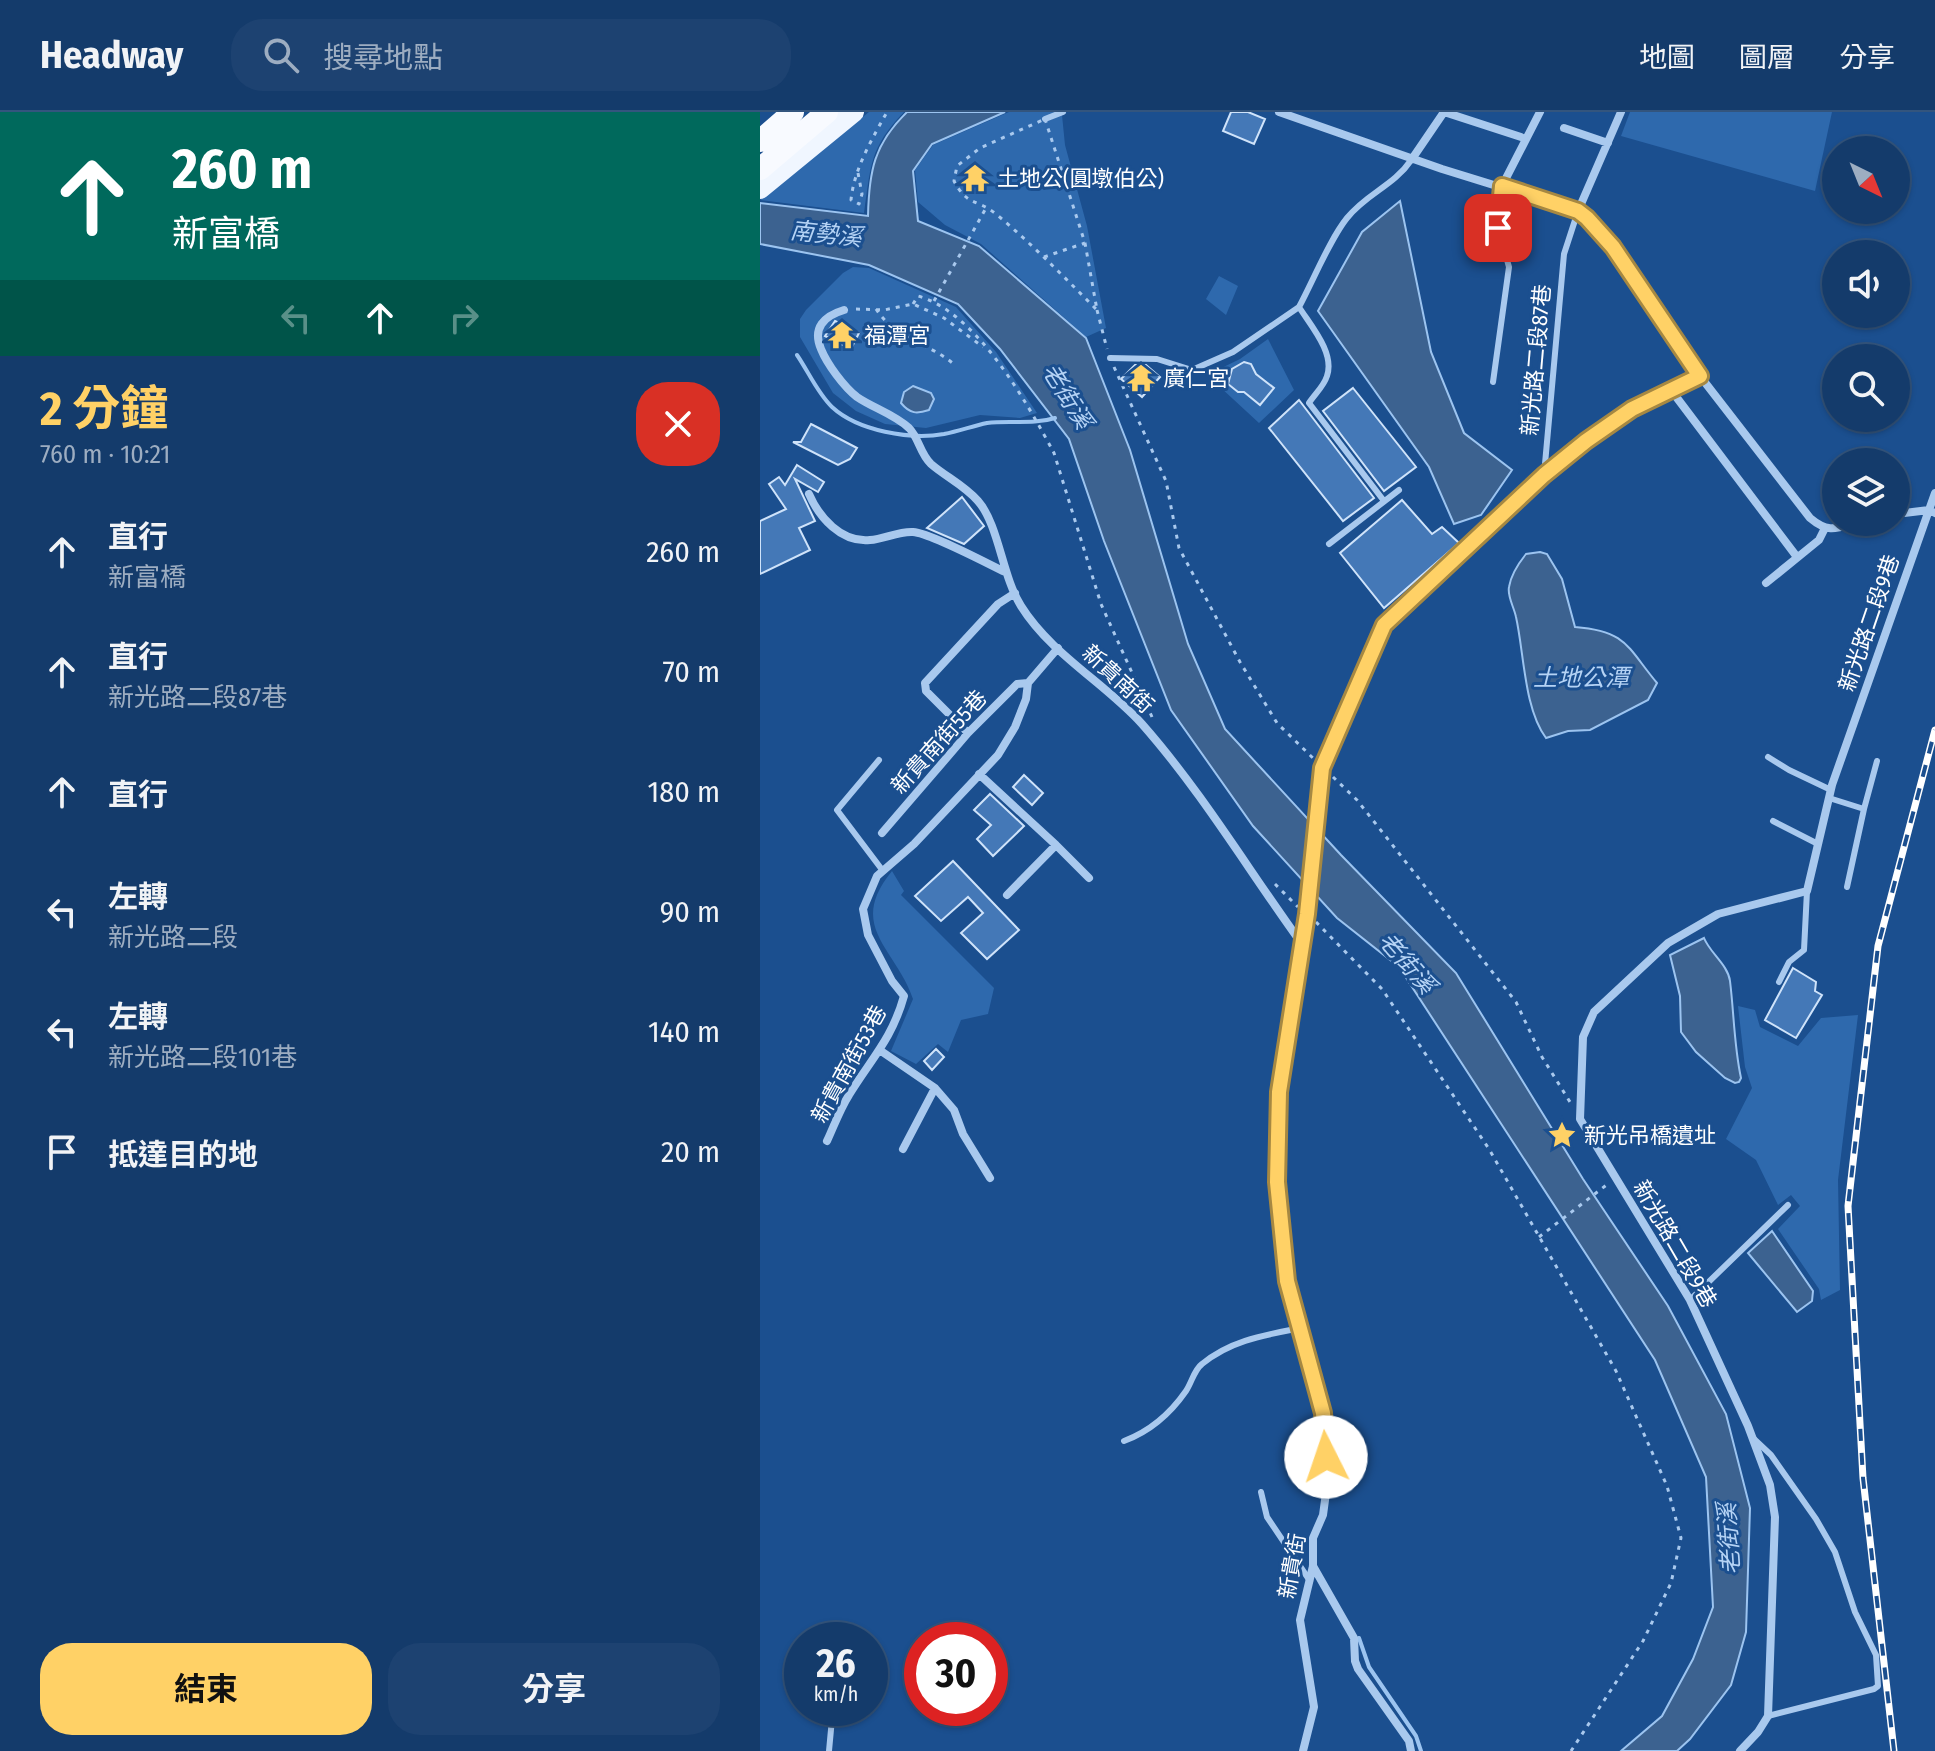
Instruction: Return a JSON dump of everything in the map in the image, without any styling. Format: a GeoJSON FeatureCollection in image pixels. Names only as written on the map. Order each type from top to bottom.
{"type":"FeatureCollection","features":[{"type":"Feature","properties":{"kind":"highway"},"geometry":{"type":"LineString","coordinates":[[760,141],[793,112]]}},
{"type":"Feature","properties":{"kind":"highway"},"geometry":{"type":"LineString","coordinates":[[760,169],[827,112]]}},
{"type":"Feature","properties":{"kind":"main road"},"geometry":{"type":"LineString","coordinates":[[760,189],[854,112]]}},
{"type":"Feature","properties":{"kind":"street"},"geometry":{"type":"LineString","coordinates":[[1279,112],[1412,159],[1578,211],[1613,247],[1700,376],[1810,518],[1822,526]]}},
{"type":"Feature","properties":{"kind":"street"},"geometry":{"type":"LineString","coordinates":[[1412,159],[1444,112],[1521,137]]}},
{"type":"Feature","properties":{"kind":"street"},"geometry":{"type":"LineString","coordinates":[[1502,186],[1540,112]]}},
{"type":"Feature","properties":{"kind":"street"},"geometry":{"type":"LineString","coordinates":[[1578,211],[1621,112]]}},
{"type":"Feature","properties":{"kind":"street"},"geometry":{"type":"LineString","coordinates":[[1564,128],[1608,143]]}},
{"type":"Feature","properties":{"kind":"street","name":"新貴南街"},"geometry":{"type":"LineString","coordinates":[[844,310],[829,314],[819,326],[817,336],[826,360],[854,395],[911,430],[930,463],[961,484],[987,512],[1005,572],[1021,607],[1058,648],[1140,722],[1177,766],[1302,944]]}},
{"type":"Feature","properties":{"kind":"street"},"geometry":{"type":"LineString","coordinates":[[1671,390],[1797,557]]}},
{"type":"Feature","properties":{"kind":"street","name":"新貴街"},"geometry":{"type":"LineString","coordinates":[[1303,1751],[1314,1707],[1300,1620],[1313,1566],[1313,1538],[1323,1515],[1328,1478],[1323,1413],[1287,1281],[1277,1182],[1279,1092],[1307,914],[1322,768],[1384,625],[1544,475]]}},
{"type":"Feature","properties":{"kind":"street","name":"新光路二段9巷"},"geometry":{"type":"LineString","coordinates":[[1768,1716],[1775,1517],[1770,1485],[1690,1300],[1580,1119],[1583,1037],[1594,1012],[1668,943],[1718,914],[1807,891],[1830,794],[1932,512],[1935,493]]}},
{"type":"Feature","properties":{"kind":"street"},"geometry":{"type":"LineString","coordinates":[[809,494],[816,509],[849,538],[867,541],[914,532],[1005,572]]}},
{"type":"Feature","properties":{"kind":"street"},"geometry":{"type":"LineString","coordinates":[[1910,513],[1932,512]]}},
{"type":"Feature","properties":{"kind":"street"},"geometry":{"type":"LineString","coordinates":[[1766,583],[1819,540],[1822,534]]}},
{"type":"Feature","properties":{"kind":"street"},"geometry":{"type":"LineString","coordinates":[[968,733],[926,691],[925,683],[998,604],[1015,593]]}},
{"type":"Feature","properties":{"kind":"street","name":"新貴南街53巷"},"geometry":{"type":"LineString","coordinates":[[827,1141],[848,1096],[881,1051],[898,1018],[904,996],[892,981],[868,935],[863,909],[877,876],[914,844],[998,755],[1015,727],[1026,699],[1028,683],[1058,648]]}},
{"type":"Feature","properties":{"kind":"street","name":"新貴南街55巷"},"geometry":{"type":"LineString","coordinates":[[882,833],[968,733],[1017,684],[1028,683]]}},
{"type":"Feature","properties":{"kind":"street"},"geometry":{"type":"LineString","coordinates":[[979,774],[1089,878]]}},
{"type":"Feature","properties":{"kind":"street"},"geometry":{"type":"LineString","coordinates":[[1007,895],[1056,845]]}},
{"type":"Feature","properties":{"kind":"street"},"geometry":{"type":"LineString","coordinates":[[881,1051],[935,1088],[954,1110],[968,1144],[990,1178]]}},
{"type":"Feature","properties":{"kind":"street"},"geometry":{"type":"LineString","coordinates":[[903,1149],[935,1088]]}},
{"type":"Feature","properties":{"kind":"street"},"geometry":{"type":"LineString","coordinates":[[1313,1566],[1354,1638],[1358,1669],[1409,1741],[1411,1751]]}},
{"type":"Feature","properties":{"kind":"street"},"geometry":{"type":"LineString","coordinates":[[1740,1751],[1768,1716]]}},
{"type":"Feature","properties":{"kind":"lane"},"geometry":{"type":"LineString","coordinates":[[1045,119],[1063,112]]}},
{"type":"Feature","properties":{"kind":"lane"},"geometry":{"type":"LineString","coordinates":[[1110,358],[1157,359],[1192,370],[1233,352],[1299,307],[1346,219],[1368,197],[1400,177],[1412,159]]}},
{"type":"Feature","properties":{"kind":"lane"},"geometry":{"type":"LineString","coordinates":[[1493,382],[1509,267],[1498,228],[1502,186]]}},
{"type":"Feature","properties":{"kind":"lane","name":"新光路二段87巷"},"geometry":{"type":"LineString","coordinates":[[1544,475],[1564,254],[1578,211]]}},
{"type":"Feature","properties":{"kind":"lane"},"geometry":{"type":"LineString","coordinates":[[1299,307],[1323,346],[1330,364],[1327,379],[1309,403],[1384,501]]}},
{"type":"Feature","properties":{"kind":"lane"},"geometry":{"type":"LineString","coordinates":[[1544,475],[1632,409],[1700,376]]}},
{"type":"Feature","properties":{"kind":"lane"},"geometry":{"type":"LineString","coordinates":[[1329,544],[1399,490]]}},
{"type":"Feature","properties":{"kind":"lane"},"geometry":{"type":"LineString","coordinates":[[1768,757],[1830,794],[1864,809]]}},
{"type":"Feature","properties":{"kind":"lane"},"geometry":{"type":"LineString","coordinates":[[879,760],[837,810],[883,871]]}},
{"type":"Feature","properties":{"kind":"lane"},"geometry":{"type":"LineString","coordinates":[[1847,887],[1877,761]]}},
{"type":"Feature","properties":{"kind":"lane"},"geometry":{"type":"LineString","coordinates":[[1773,821],[1818,844]]}},
{"type":"Feature","properties":{"kind":"lane"},"geometry":{"type":"LineString","coordinates":[[1779,982],[1789,962],[1804,950],[1807,891]]}},
{"type":"Feature","properties":{"kind":"lane"},"geometry":{"type":"LineString","coordinates":[[1690,1300],[1788,1205]]}},
{"type":"Feature","properties":{"kind":"lane"},"geometry":{"type":"LineString","coordinates":[[1124,1441],[1144,1434],[1166,1415],[1187,1390],[1199,1366],[1222,1350],[1238,1341],[1301,1328]]}},
{"type":"Feature","properties":{"kind":"lane"},"geometry":{"type":"LineString","coordinates":[[1751,1437],[1771,1455],[1835,1552],[1855,1612],[1876,1655],[1878,1686],[1768,1716]]}},
{"type":"Feature","properties":{"kind":"lane"},"geometry":{"type":"LineString","coordinates":[[1261,1492],[1267,1517],[1310,1581]]}},
{"type":"Feature","properties":{"kind":"lane"},"geometry":{"type":"LineString","coordinates":[[829,1751],[831,1726]]}},
{"type":"Feature","properties":{"kind":"path"},"geometry":{"type":"LineString","coordinates":[[858,173],[862,194],[859,204],[851,200],[858,173],[865,152],[887,112]]}},
{"type":"Feature","properties":{"kind":"path"},"geometry":{"type":"LineString","coordinates":[[1097,310],[1027,242],[986,208],[962,196],[954,181],[957,166],[980,148],[1045,119],[1085,243],[1097,310],[1110,358]]}},
{"type":"Feature","properties":{"kind":"path"},"geometry":{"type":"LineString","coordinates":[[934,301],[986,208]]}},
{"type":"Feature","properties":{"kind":"path"},"geometry":{"type":"LineString","coordinates":[[1044,257],[1085,243]]}},
{"type":"Feature","properties":{"kind":"path"},"geometry":{"type":"LineString","coordinates":[[913,304],[918,296],[934,301],[961,319],[989,351],[1042,430],[1054,453],[1101,604],[1154,721]]}},
{"type":"Feature","properties":{"kind":"path"},"geometry":{"type":"LineString","coordinates":[[844,310],[913,304],[944,318],[989,351]]}},
{"type":"Feature","properties":{"kind":"path"},"geometry":{"type":"LineString","coordinates":[[876,309],[901,336],[933,349],[956,366]]}},
{"type":"Feature","properties":{"kind":"path"},"geometry":{"type":"LineString","coordinates":[[1269,877],[1307,914]]}},
{"type":"Feature","properties":{"kind":"path"},"geometry":{"type":"LineString","coordinates":[[1319,924],[1382,989],[1489,1149],[1616,1371],[1667,1486],[1681,1538],[1671,1583],[1643,1641],[1571,1751]]}},
{"type":"Feature","properties":{"kind":"path"},"geometry":{"type":"LineString","coordinates":[[1539,1237],[1606,1186]]}},
{"type":"Feature","properties":{"kind":"shaded area"},"geometry":{"type":"Polygon","coordinates":[[[869,112],[904,112],[878,147],[864,213],[760,200],[869,112]]]}},
{"type":"Feature","properties":{"kind":"shaded area"},"geometry":{"type":"Polygon","coordinates":[[[1009,112],[1061,112],[1065,145],[1087,226],[1106,328],[1086,337],[981,244],[945,225],[918,202],[915,170],[933,145],[1009,112]]]}},
{"type":"Feature","properties":{"kind":"shaded area"},"geometry":{"type":"Polygon","coordinates":[[[1630,112],[1832,112],[1827,136],[1822,136],[1822,158],[1815,191],[1621,136],[1630,112]]]}},
{"type":"Feature","properties":{"kind":"shaded area"},"geometry":{"type":"Polygon","coordinates":[[[853,267],[869,268],[956,307],[996,352],[1037,413],[1020,418],[980,415],[926,428],[885,424],[856,411],[833,393],[800,337],[800,319],[843,273],[853,267]]]}},
{"type":"Feature","properties":{"kind":"shaded area"},"geometry":{"type":"Polygon","coordinates":[[[1219,276],[1238,286],[1226,315],[1206,299],[1219,276]]]}},
{"type":"Feature","properties":{"kind":"shaded area"},"geometry":{"type":"Polygon","coordinates":[[[1268,339],[1294,390],[1259,423],[1207,375],[1240,359],[1268,339]]]}},
{"type":"Feature","properties":{"kind":"shaded area"},"geometry":{"type":"Polygon","coordinates":[[[892,871],[904,891],[901,895],[994,988],[988,1014],[961,1020],[948,1052],[938,1044],[916,1064],[891,1051],[913,999],[874,923],[873,907],[879,890],[892,871]]]}},
{"type":"Feature","properties":{"kind":"shaded area"},"geometry":{"type":"Polygon","coordinates":[[[1738,1006],[1755,1010],[1760,1027],[1798,1046],[1821,1018],[1858,1015],[1838,1180],[1840,1290],[1821,1300],[1819,1289],[1778,1229],[1800,1206],[1791,1195],[1778,1205],[1756,1160],[1726,1139],[1752,1088],[1745,1067],[1738,1006]]]}},
{"type":"Feature","properties":{"kind":"water"},"geometry":{"type":"Polygon","coordinates":[[[907,112],[1005,112],[932,144],[913,171],[918,221],[979,246],[1086,338],[1130,450],[1188,644],[1225,729],[1456,973],[1583,1179],[1668,1306],[1726,1414],[1750,1508],[1746,1632],[1731,1685],[1690,1739],[1677,1751],[1621,1751],[1662,1716],[1693,1659],[1713,1607],[1706,1477],[1655,1360],[1399,967],[1337,918],[1253,826],[1171,710],[1104,541],[1069,439],[1000,349],[958,304],[869,265],[760,244],[760,203],[868,216],[872,172],[880,147],[907,112]]]}},
{"type":"Feature","properties":{"kind":"water"},"geometry":{"type":"Polygon","coordinates":[[[1400,201],[1431,352],[1464,433],[1512,470],[1481,515],[1454,524],[1429,467],[1318,311],[1362,232],[1400,201]]]}},
{"type":"Feature","properties":{"kind":"water"},"geometry":{"type":"Polygon","coordinates":[[[913,386],[931,393],[934,399],[929,410],[914,412],[901,403],[904,392],[913,386]]]}},
{"type":"Feature","properties":{"kind":"water","name":"土地公潭"},"geometry":{"type":"Polygon","coordinates":[[[1526,554],[1547,554],[1562,579],[1575,627],[1606,632],[1616,637],[1632,651],[1657,683],[1648,700],[1590,730],[1568,731],[1546,738],[1529,696],[1509,590],[1513,573],[1526,554]]]}},
{"type":"Feature","properties":{"kind":"water"},"geometry":{"type":"Polygon","coordinates":[[[1704,938],[1729,975],[1741,1078],[1735,1083],[1696,1052],[1681,1032],[1680,996],[1670,955],[1704,938]]]}},
{"type":"Feature","properties":{"kind":"water"},"geometry":{"type":"Polygon","coordinates":[[[1772,1231],[1813,1291],[1812,1301],[1797,1312],[1748,1253],[1772,1231]]]}},
{"type":"Feature","properties":{"kind":"building"},"geometry":{"type":"Polygon","coordinates":[[[1231,112],[1248,112],[1265,119],[1254,144],[1223,131],[1231,112]]]}},
{"type":"Feature","properties":{"kind":"building","name":"福潭宮"},"geometry":{"type":"Polygon","coordinates":[[[835,321],[859,333],[851,349],[825,336],[835,321]]]}},
{"type":"Feature","properties":{"kind":"building"},"geometry":{"type":"Polygon","coordinates":[[[1244,362],[1251,364],[1256,374],[1274,388],[1260,405],[1228,384],[1232,369],[1244,362]]]}},
{"type":"Feature","properties":{"kind":"building","name":"廣仁宮"},"geometry":{"type":"Polygon","coordinates":[[[1135,365],[1146,365],[1160,377],[1142,397],[1121,379],[1135,365]]]}},
{"type":"Feature","properties":{"kind":"building"},"geometry":{"type":"Polygon","coordinates":[[[1353,388],[1416,467],[1384,491],[1323,411],[1353,388]]]}},
{"type":"Feature","properties":{"kind":"building"},"geometry":{"type":"Polygon","coordinates":[[[1299,400],[1374,498],[1343,521],[1269,428],[1299,400]]]}},
{"type":"Feature","properties":{"kind":"building"},"geometry":{"type":"Polygon","coordinates":[[[811,424],[857,448],[850,459],[838,465],[793,442],[801,442],[811,424]]]}},
{"type":"Feature","properties":{"kind":"building"},"geometry":{"type":"Polygon","coordinates":[[[797,465],[824,482],[818,492],[795,479],[815,521],[799,528],[810,550],[760,574],[760,521],[786,509],[769,484],[779,477],[785,485],[797,465]]]}},
{"type":"Feature","properties":{"kind":"building"},"geometry":{"type":"Polygon","coordinates":[[[962,497],[984,526],[964,544],[927,528],[962,497]]]}},
{"type":"Feature","properties":{"kind":"building"},"geometry":{"type":"Polygon","coordinates":[[[1402,500],[1432,534],[1442,527],[1459,543],[1384,608],[1340,553],[1402,500]]]}},
{"type":"Feature","properties":{"kind":"building"},"geometry":{"type":"Polygon","coordinates":[[[1024,775],[1043,793],[1032,805],[1013,787],[1024,775]]]}},
{"type":"Feature","properties":{"kind":"building"},"geometry":{"type":"Polygon","coordinates":[[[990,794],[1024,826],[993,856],[977,839],[991,825],[974,810],[990,794]]]}},
{"type":"Feature","properties":{"kind":"building"},"geometry":{"type":"Polygon","coordinates":[[[953,861],[1019,930],[987,959],[961,933],[983,913],[968,897],[941,921],[915,896],[953,861]]]}},
{"type":"Feature","properties":{"kind":"building"},"geometry":{"type":"Polygon","coordinates":[[[1793,968],[1816,982],[1815,991],[1822,995],[1796,1038],[1765,1020],[1793,968]]]}},
{"type":"Feature","properties":{"kind":"building"},"geometry":{"type":"Polygon","coordinates":[[[936,1049],[944,1057],[932,1070],[924,1061],[936,1049]]]}},
{"type":"Feature","properties":{"kind":"waterway","name":"老街溪"},"geometry":{"type":"LineString","coordinates":[[797,355],[832,407],[856,422],[885,432],[930,436],[987,423],[1055,418]]}},
{"type":"Feature","properties":{"kind":"waterway"},"geometry":{"type":"LineString","coordinates":[[1359,1638],[1369,1667],[1416,1736],[1421,1751]]}},
{"type":"Feature","properties":{"kind":"railway"},"geometry":{"type":"LineString","coordinates":[[1894,1751],[1863,1478],[1848,1206],[1878,946],[1935,730]]}},
{"type":"Feature","properties":{"kind":"place","name":"土地公(圓墩伯公)"},"geometry":{"type":"Point","coordinates":[975,178]}},
{"type":"Feature","properties":{"kind":"place","name":"福潭宮"},"geometry":{"type":"Point","coordinates":[842,335]}},
{"type":"Feature","properties":{"kind":"place","name":"廣仁宮"},"geometry":{"type":"Point","coordinates":[1141,378]}},
{"type":"Feature","properties":{"kind":"place","name":"新光吊橋遺址"},"geometry":{"type":"Point","coordinates":[1562,1135]}},
{"type":"Feature","properties":{"kind":"route"},"geometry":{"type":"LineString","coordinates":[[1326,1457],[1323,1413],[1287,1281],[1277,1182],[1279,1092],[1307,914],[1322,768],[1384,625],[1544,475],[1586,441],[1632,409],[1700,376],[1613,247],[1578,211],[1502,186],[1498,228]]}},
{"type":"Feature","properties":{"kind":"water label","name":"南勢溪"},"geometry":{"type":"Point","coordinates":[826,234]}}]}
